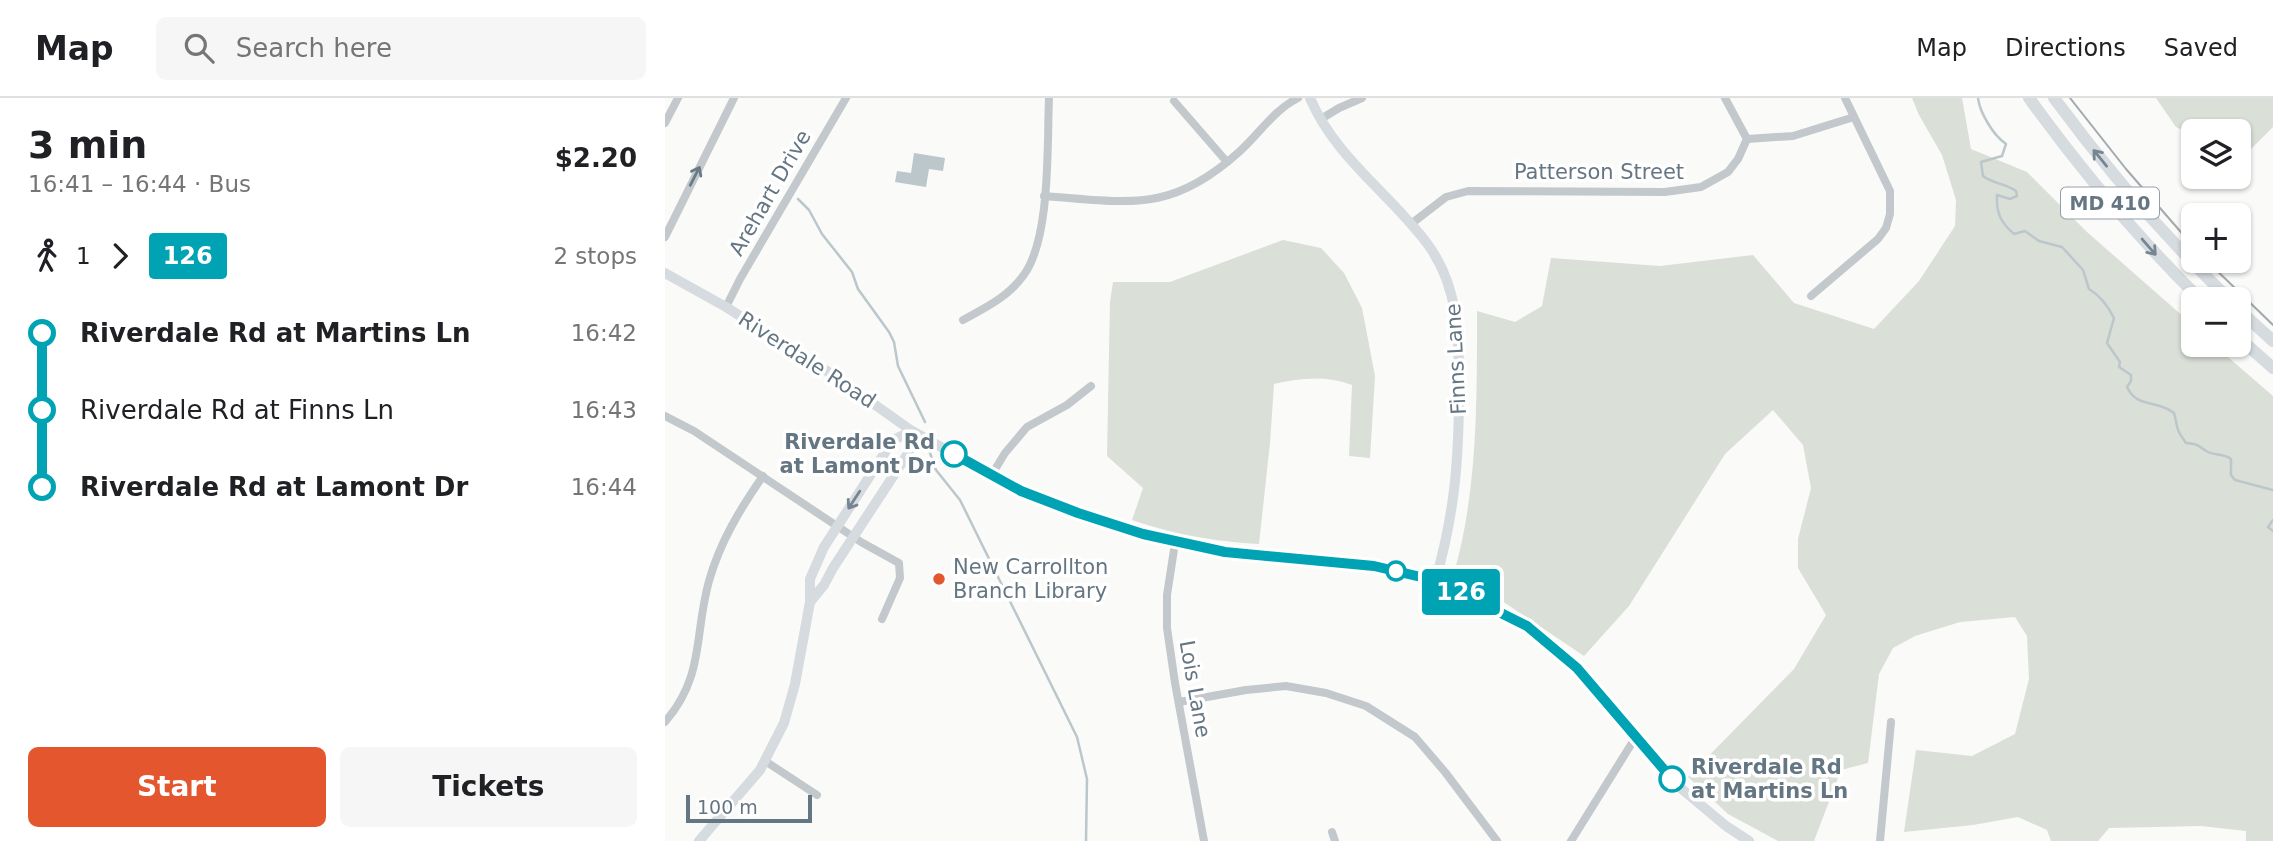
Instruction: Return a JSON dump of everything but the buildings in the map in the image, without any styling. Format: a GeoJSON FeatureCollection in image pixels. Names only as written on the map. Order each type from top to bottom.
{"type":"FeatureCollection","features":[{"type":"Feature","properties":{"kind":"main road","name":"Finns Lane"},"geometry":{"type":"LineString","coordinates":[[1310,98],[1346,156],[1433,251],[1450,286],[1456,308],[1459,342],[1458,465],[1450,522],[1435,582]]}},
{"type":"Feature","properties":{"kind":"main road","name":"MD 410"},"geometry":{"type":"LineString","coordinates":[[2029,98],[2103,195],[2188,287]]}},
{"type":"Feature","properties":{"kind":"main road","name":"MD 410"},"geometry":{"type":"LineString","coordinates":[[2054,98],[2146,214],[2217,287]]}},
{"type":"Feature","properties":{"kind":"main road","name":"Riverdale Road"},"geometry":{"type":"LineString","coordinates":[[665,273],[726,307],[830,373],[912,432],[1021,491],[1121,528],[1175,542],[1225,552],[1374,566],[1435,582],[1527,626],[1577,668],[1677,785],[1749,841]]}},
{"type":"Feature","properties":{"kind":"main road"},"geometry":{"type":"LineString","coordinates":[[2251,321],[2273,341]]}},
{"type":"Feature","properties":{"kind":"main road"},"geometry":{"type":"LineString","coordinates":[[2251,349],[2273,368]]}},
{"type":"Feature","properties":{"kind":"main road"},"geometry":{"type":"LineString","coordinates":[[699,841],[765,761],[790,707],[815,563],[893,440],[912,432]]}},
{"type":"Feature","properties":{"kind":"main road"},"geometry":{"type":"LineString","coordinates":[[810,602],[824,585],[909,452],[912,432]]}},
{"type":"Feature","properties":{"kind":"street"},"geometry":{"type":"LineString","coordinates":[[665,123],[678,98]]}},
{"type":"Feature","properties":{"kind":"street"},"geometry":{"type":"LineString","coordinates":[[665,237],[734,98]]}},
{"type":"Feature","properties":{"kind":"street","name":"Arehart Drive"},"geometry":{"type":"LineString","coordinates":[[726,307],[846,98]]}},
{"type":"Feature","properties":{"kind":"street"},"geometry":{"type":"LineString","coordinates":[[963,320],[998,300],[1025,274],[1034,258],[1044,196],[1049,98]]}},
{"type":"Feature","properties":{"kind":"street"},"geometry":{"type":"LineString","coordinates":[[1044,196],[1116,201],[1156,199],[1190,188],[1227,162],[1279,111],[1298,98]]}},
{"type":"Feature","properties":{"kind":"street"},"geometry":{"type":"LineString","coordinates":[[1321,119],[1362,98]]}},
{"type":"Feature","properties":{"kind":"street"},"geometry":{"type":"LineString","coordinates":[[1725,98],[1747,139],[1793,136],[1854,117]]}},
{"type":"Feature","properties":{"kind":"street"},"geometry":{"type":"LineString","coordinates":[[1811,296],[1878,239],[1886,228],[1890,214],[1890,191],[1845,98]]}},
{"type":"Feature","properties":{"kind":"street"},"geometry":{"type":"LineString","coordinates":[[1174,101],[1227,162]]}},
{"type":"Feature","properties":{"kind":"street","name":"Patterson Street"},"geometry":{"type":"LineString","coordinates":[[1411,224],[1446,197],[1468,191],[1665,192],[1701,187],[1728,172],[1738,159],[1747,139]]}},
{"type":"Feature","properties":{"kind":"street"},"geometry":{"type":"LineString","coordinates":[[991,476],[1005,453],[1027,428],[1067,405],[1091,386]]}},
{"type":"Feature","properties":{"kind":"street"},"geometry":{"type":"LineString","coordinates":[[665,416],[694,431],[853,538],[895,559],[900,566],[900,578],[882,619]]}},
{"type":"Feature","properties":{"kind":"street"},"geometry":{"type":"LineString","coordinates":[[665,722],[682,699],[693,675],[705,597],[717,558],[736,516],[763,476]]}},
{"type":"Feature","properties":{"kind":"street","name":"Lois Lane"},"geometry":{"type":"LineString","coordinates":[[1175,542],[1166,615],[1205,841]]}},
{"type":"Feature","properties":{"kind":"street"},"geometry":{"type":"LineString","coordinates":[[1179,702],[1286,686],[1336,696],[1366,706],[1415,737],[1497,841]]}},
{"type":"Feature","properties":{"kind":"street"},"geometry":{"type":"LineString","coordinates":[[1880,841],[1891,722]]}},
{"type":"Feature","properties":{"kind":"street"},"geometry":{"type":"LineString","coordinates":[[1571,841],[1637,735]]}},
{"type":"Feature","properties":{"kind":"street"},"geometry":{"type":"LineString","coordinates":[[765,761],[817,795]]}},
{"type":"Feature","properties":{"kind":"street"},"geometry":{"type":"LineString","coordinates":[[1332,832],[1335,841]]}},
{"type":"Feature","properties":{"kind":"shaded area"},"geometry":{"type":"Polygon","coordinates":[[[1912,98],[1962,98],[1971,149],[2027,172],[2087,232],[2181,314],[2181,357],[2228,357],[2273,396],[2273,841],[2246,841],[2246,831],[2201,826],[2109,828],[2098,841],[2051,841],[2047,830],[2018,817],[1904,832],[1916,750],[1972,756],[2015,734],[2029,679],[2027,636],[2015,617],[1960,622],[1915,636],[1893,648],[1879,674],[1868,763],[1841,770],[1814,841],[1778,841],[1728,814],[1688,777],[1794,669],[1826,615],[1798,568],[1798,539],[1811,488],[1803,445],[1773,410],[1725,454],[1629,606],[1584,656],[1489,592],[1454,573],[1468,509],[1475,444],[1477,311],[1515,322],[1542,306],[1551,258],[1660,266],[1753,255],[1794,303],[1874,329],[1919,281],[1955,226],[1956,200],[1942,155],[1912,98]]]}},
{"type":"Feature","properties":{"kind":"shaded area"},"geometry":{"type":"Polygon","coordinates":[[[2156,98],[2273,98],[2273,127],[2251,149],[2251,119],[2181,119],[2181,129],[2176,127],[2156,98]]]}},
{"type":"Feature","properties":{"kind":"shaded area"},"geometry":{"type":"Polygon","coordinates":[[[914,153],[945,158],[943,171],[929,169],[926,187],[895,182],[897,171],[911,173],[914,153]]]}},
{"type":"Feature","properties":{"kind":"shaded area"},"geometry":{"type":"Polygon","coordinates":[[[1283,240],[1321,248],[1344,273],[1362,308],[1375,376],[1370,458],[1349,456],[1352,385],[1313,378],[1274,384],[1259,544],[1195,536],[1132,520],[1143,488],[1107,456],[1110,302],[1113,282],[1170,282],[1283,240]]]}},
{"type":"Feature","properties":{"kind":"waterway"},"geometry":{"type":"LineString","coordinates":[[1978,98],[1988,123],[2006,144],[2002,156],[1981,162],[1983,176],[2012,188],[2017,196],[2010,199],[1997,195],[2000,216],[2014,234],[2025,231],[2039,241],[2062,247],[2083,270],[2089,289],[2104,302],[2114,318],[2107,343],[2120,362],[2119,367],[2131,375],[2127,387],[2131,394],[2174,413],[2178,431],[2186,443],[2231,459],[2231,475],[2235,480],[2273,490]]}},
{"type":"Feature","properties":{"kind":"waterway"},"geometry":{"type":"LineString","coordinates":[[798,199],[809,210],[822,234],[852,272],[858,289],[889,332],[894,342],[898,366],[925,422]]}},
{"type":"Feature","properties":{"kind":"waterway"},"geometry":{"type":"LineString","coordinates":[[930,453],[936,470],[960,500],[1077,737],[1087,779],[1086,841]]}},
{"type":"Feature","properties":{"kind":"waterway"},"geometry":{"type":"LineString","coordinates":[[2273,520],[2268,527],[2273,531]]}},
{"type":"Feature","properties":{"kind":"tram line"},"geometry":{"type":"LineString","coordinates":[[2070,98],[2181,232]]}},
{"type":"Feature","properties":{"kind":"tram line"},"geometry":{"type":"LineString","coordinates":[[2219,273],[2273,325]]}},
{"type":"Feature","properties":{"kind":"bus line","name":"126"},"geometry":{"type":"LineString","coordinates":[[954,454],[1021,491],[1121,528],[1192,547],[1225,552],[1374,566],[1421,577],[1459,592],[1513,617],[1560,653],[1608,701],[1672,779]]}},
{"type":"Feature","properties":{"kind":"place","name":"Riverdale Rd at Lamont Dr"},"geometry":{"type":"Point","coordinates":[954,454]}},
{"type":"Feature","properties":{"kind":"place","name":"New Carrollton Branch Library"},"geometry":{"type":"Point","coordinates":[939,579]}},
{"type":"Feature","properties":{"kind":"place","name":"Riverdale Rd at Martins Ln"},"geometry":{"type":"Point","coordinates":[1672,779]}}]}
